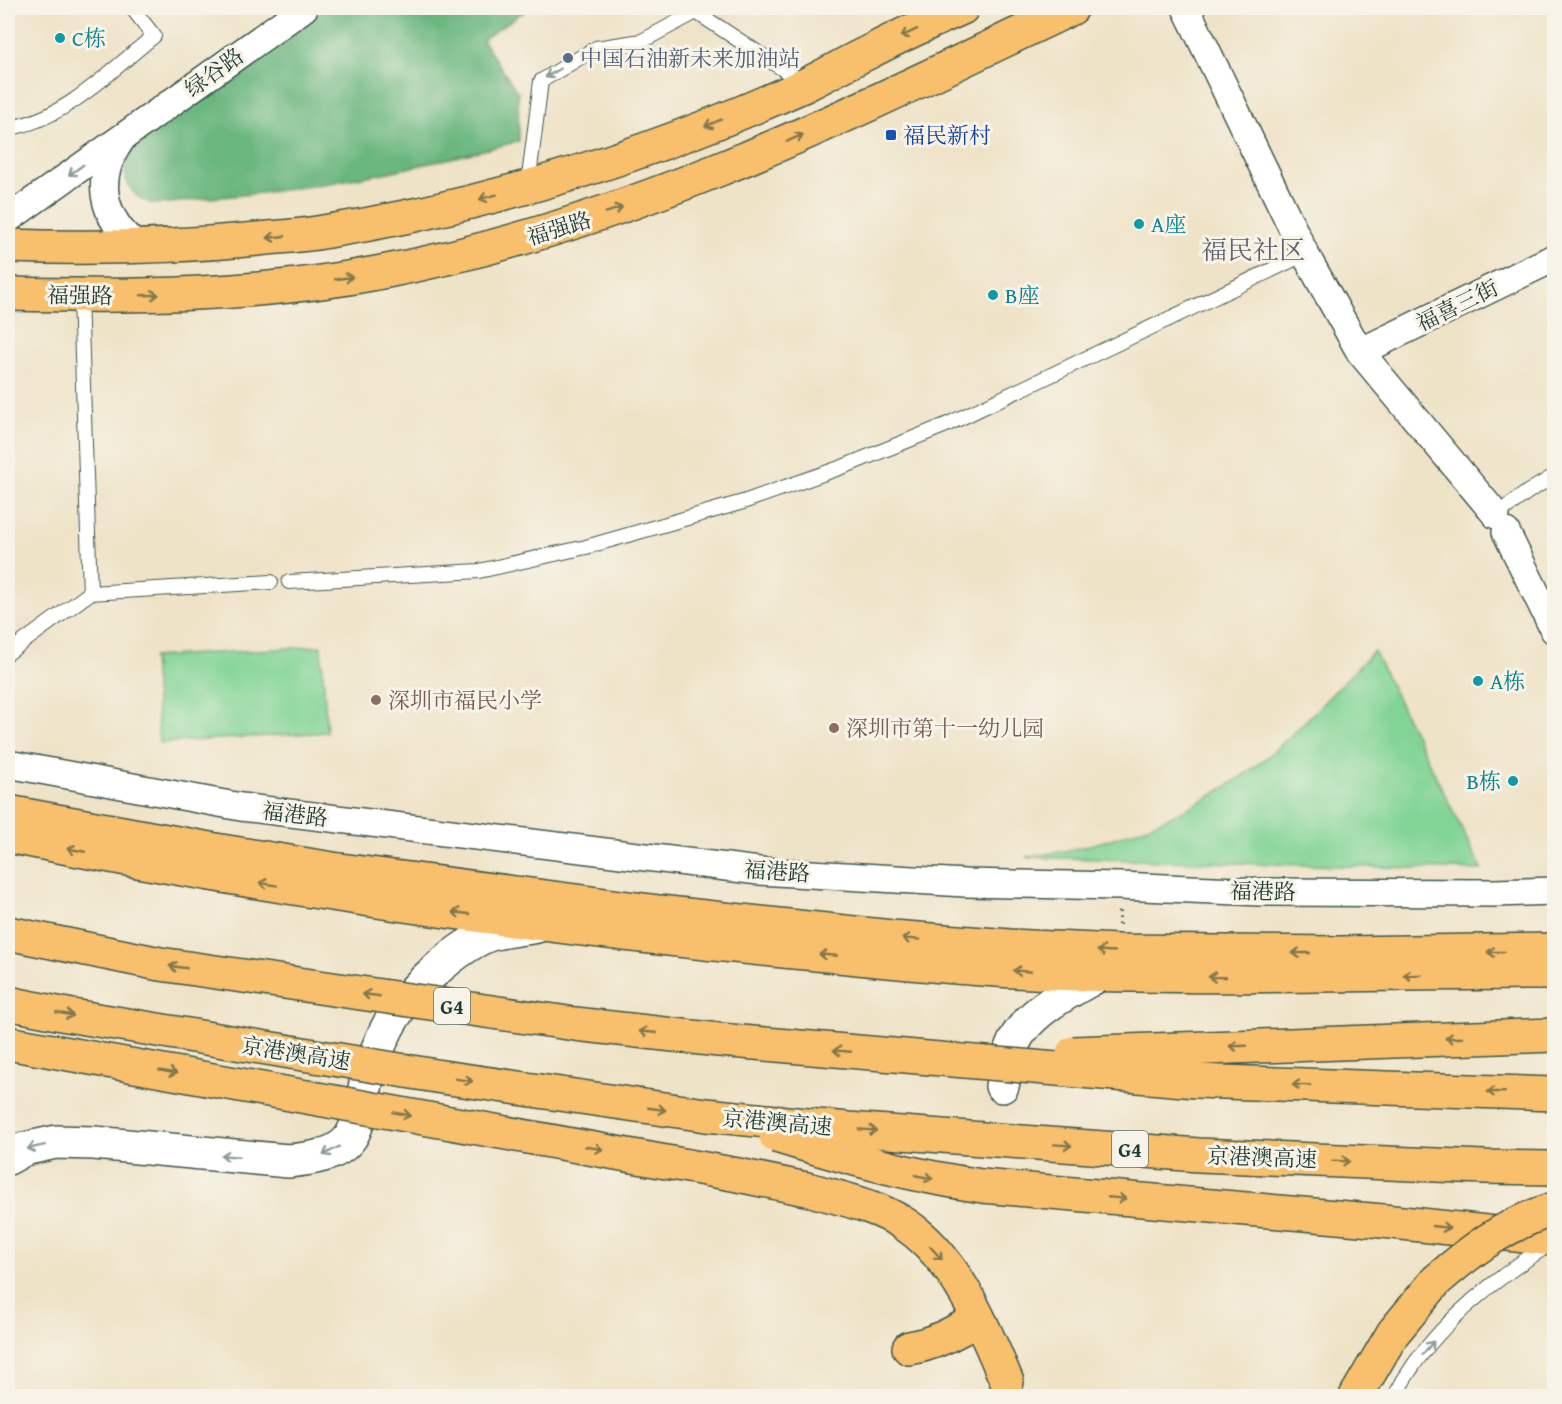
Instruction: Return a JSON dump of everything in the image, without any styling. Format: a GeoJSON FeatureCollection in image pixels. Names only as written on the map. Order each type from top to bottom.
{"type":"FeatureCollection","features":[{"type":"Feature","properties":{"kind":"main road"},"geometry":{"type":"LineString","coordinates":[[8,246],[88,248],[219,243],[316,233],[428,213],[528,186],[630,154],[702,128],[806,84],[962,8]]}},
{"type":"Feature","properties":{"kind":"main road","name":"福强路"},"geometry":{"type":"LineString","coordinates":[[8,294],[80,296],[224,293],[380,273],[462,256],[525,239],[639,201],[763,153],[1072,8]]}},
{"type":"Feature","properties":{"kind":"main road"},"geometry":{"type":"LineString","coordinates":[[8,812],[333,869],[659,912],[892,937],[1118,951],[1352,953],[1554,950]]}},
{"type":"Feature","properties":{"kind":"main road"},"geometry":{"type":"LineString","coordinates":[[8,836],[264,884],[540,925],[636,937],[945,967],[1233,977],[1554,973]]}},
{"type":"Feature","properties":{"kind":"main road","name":"G4"},"geometry":{"type":"LineString","coordinates":[[8,933],[160,964],[575,1024],[719,1040],[1196,1081],[1554,1095]]}},
{"type":"Feature","properties":{"kind":"main road","name":"京港澳高速"},"geometry":{"type":"LineString","coordinates":[[8,1003],[67,1015],[420,1073],[706,1115],[848,1129],[1199,1155],[1554,1168]]}},
{"type":"Feature","properties":{"kind":"main road"},"geometry":{"type":"LineString","coordinates":[[8,1029],[118,1063]]}},
{"type":"Feature","properties":{"kind":"main road"},"geometry":{"type":"LineString","coordinates":[[900,1057],[977,1052],[1076,1053],[1554,1035]]}},
{"type":"Feature","properties":{"kind":"main road"},"geometry":{"type":"LineString","coordinates":[[8,1043],[738,1174],[811,1190],[875,1209],[907,1225],[944,1262],[978,1319],[1007,1382]]}},
{"type":"Feature","properties":{"kind":"main road"},"geometry":{"type":"LineString","coordinates":[[706,1115],[860,1162],[945,1181],[1383,1221],[1554,1240]]}},
{"type":"Feature","properties":{"kind":"main road"},"geometry":{"type":"LineString","coordinates":[[1356,1396],[1393,1333],[1436,1281],[1472,1250],[1497,1233],[1517,1222],[1554,1209]]}},
{"type":"Feature","properties":{"kind":"main road"},"geometry":{"type":"LineString","coordinates":[[909,1348],[942,1340],[978,1319]]}},
{"type":"Feature","properties":{"kind":"street","name":"绿谷路"},"geometry":{"type":"LineString","coordinates":[[8,219],[304,8]]}},
{"type":"Feature","properties":{"kind":"street"},"geometry":{"type":"LineString","coordinates":[[1186,8],[1305,254],[1360,352],[1501,524],[1554,630]]}},
{"type":"Feature","properties":{"kind":"street","name":"绿谷路"},"geometry":{"type":"LineString","coordinates":[[124,136],[113,151],[106,168],[104,186],[107,204],[114,221],[124,236],[138,247]]}},
{"type":"Feature","properties":{"kind":"street","name":"福喜三街"},"geometry":{"type":"LineString","coordinates":[[1360,352],[1554,258]]}},
{"type":"Feature","properties":{"kind":"street","name":"福港路"},"geometry":{"type":"LineString","coordinates":[[8,764],[241,807],[759,871],[965,883],[1261,892],[1554,891]]}},
{"type":"Feature","properties":{"kind":"street"},"geometry":{"type":"LineString","coordinates":[[8,1158],[24,1149],[56,1143],[105,1144],[288,1161],[314,1159],[334,1150],[350,1138],[360,1114],[364,1087],[379,1045],[393,1017],[421,984],[462,949],[488,935],[540,925]]}},
{"type":"Feature","properties":{"kind":"street"},"geometry":{"type":"LineString","coordinates":[[1002,1086],[1013,1045],[1019,1032],[1041,1011],[1100,974]]}},
{"type":"Feature","properties":{"kind":"lane"},"geometry":{"type":"LineString","coordinates":[[8,128],[52,113],[83,93],[154,36],[132,8]]}},
{"type":"Feature","properties":{"kind":"lane"},"geometry":{"type":"LineString","coordinates":[[528,186],[541,81],[596,48],[642,41],[696,12],[806,84]]}},
{"type":"Feature","properties":{"kind":"lane"},"geometry":{"type":"LineString","coordinates":[[289,582],[479,571],[586,547],[743,502],[845,466],[956,421],[1305,254]]}},
{"type":"Feature","properties":{"kind":"lane"},"geometry":{"type":"LineString","coordinates":[[80,296],[90,593]]}},
{"type":"Feature","properties":{"kind":"lane"},"geometry":{"type":"LineString","coordinates":[[1501,524],[1529,491],[1554,476]]}},
{"type":"Feature","properties":{"kind":"lane"},"geometry":{"type":"LineString","coordinates":[[8,652],[90,593],[271,582]]}},
{"type":"Feature","properties":{"kind":"lane"},"geometry":{"type":"LineString","coordinates":[[1395,1396],[1419,1359],[1443,1330],[1478,1297],[1554,1240]]}},
{"type":"Feature","properties":{"kind":"green space"},"geometry":{"type":"Polygon","coordinates":[[[327,8],[529,8],[482,40],[518,93],[519,141],[404,169],[288,190],[163,204],[151,203],[132,191],[126,178],[125,163],[127,156],[138,142],[327,8]]]}},
{"type":"Feature","properties":{"kind":"green space"},"geometry":{"type":"Polygon","coordinates":[[[321,646],[327,732],[159,743],[153,657],[321,646]]]}},
{"type":"Feature","properties":{"kind":"green space"},"geometry":{"type":"Polygon","coordinates":[[[1374,651],[1482,870],[1025,857],[1083,847],[1137,830],[1190,807],[1215,793],[1263,761],[1374,651]]]}},
{"type":"Feature","properties":{"kind":"place","name":"C栋"},"geometry":{"type":"Point","coordinates":[60,38]}},
{"type":"Feature","properties":{"kind":"place","name":"中国石油新未来加油站"},"geometry":{"type":"Point","coordinates":[568,58]}},
{"type":"Feature","properties":{"kind":"place","name":"福民新村"},"geometry":{"type":"Point","coordinates":[891,135]}},
{"type":"Feature","properties":{"kind":"place","name":"A座"},"geometry":{"type":"Point","coordinates":[1139,224]}},
{"type":"Feature","properties":{"kind":"place","name":"B座"},"geometry":{"type":"Point","coordinates":[993,295]}},
{"type":"Feature","properties":{"kind":"place","name":"A栋"},"geometry":{"type":"Point","coordinates":[1478,681]}},
{"type":"Feature","properties":{"kind":"place","name":"深圳市福民小学"},"geometry":{"type":"Point","coordinates":[376,700]}},
{"type":"Feature","properties":{"kind":"place","name":"深圳市第十一幼儿园"},"geometry":{"type":"Point","coordinates":[834,728]}},
{"type":"Feature","properties":{"kind":"place","name":"B栋"},"geometry":{"type":"Point","coordinates":[1513,781]}},
{"type":"Feature","properties":{"kind":"district","name":"福民社区"},"geometry":{"type":"Point","coordinates":[1253,249]}}]}
